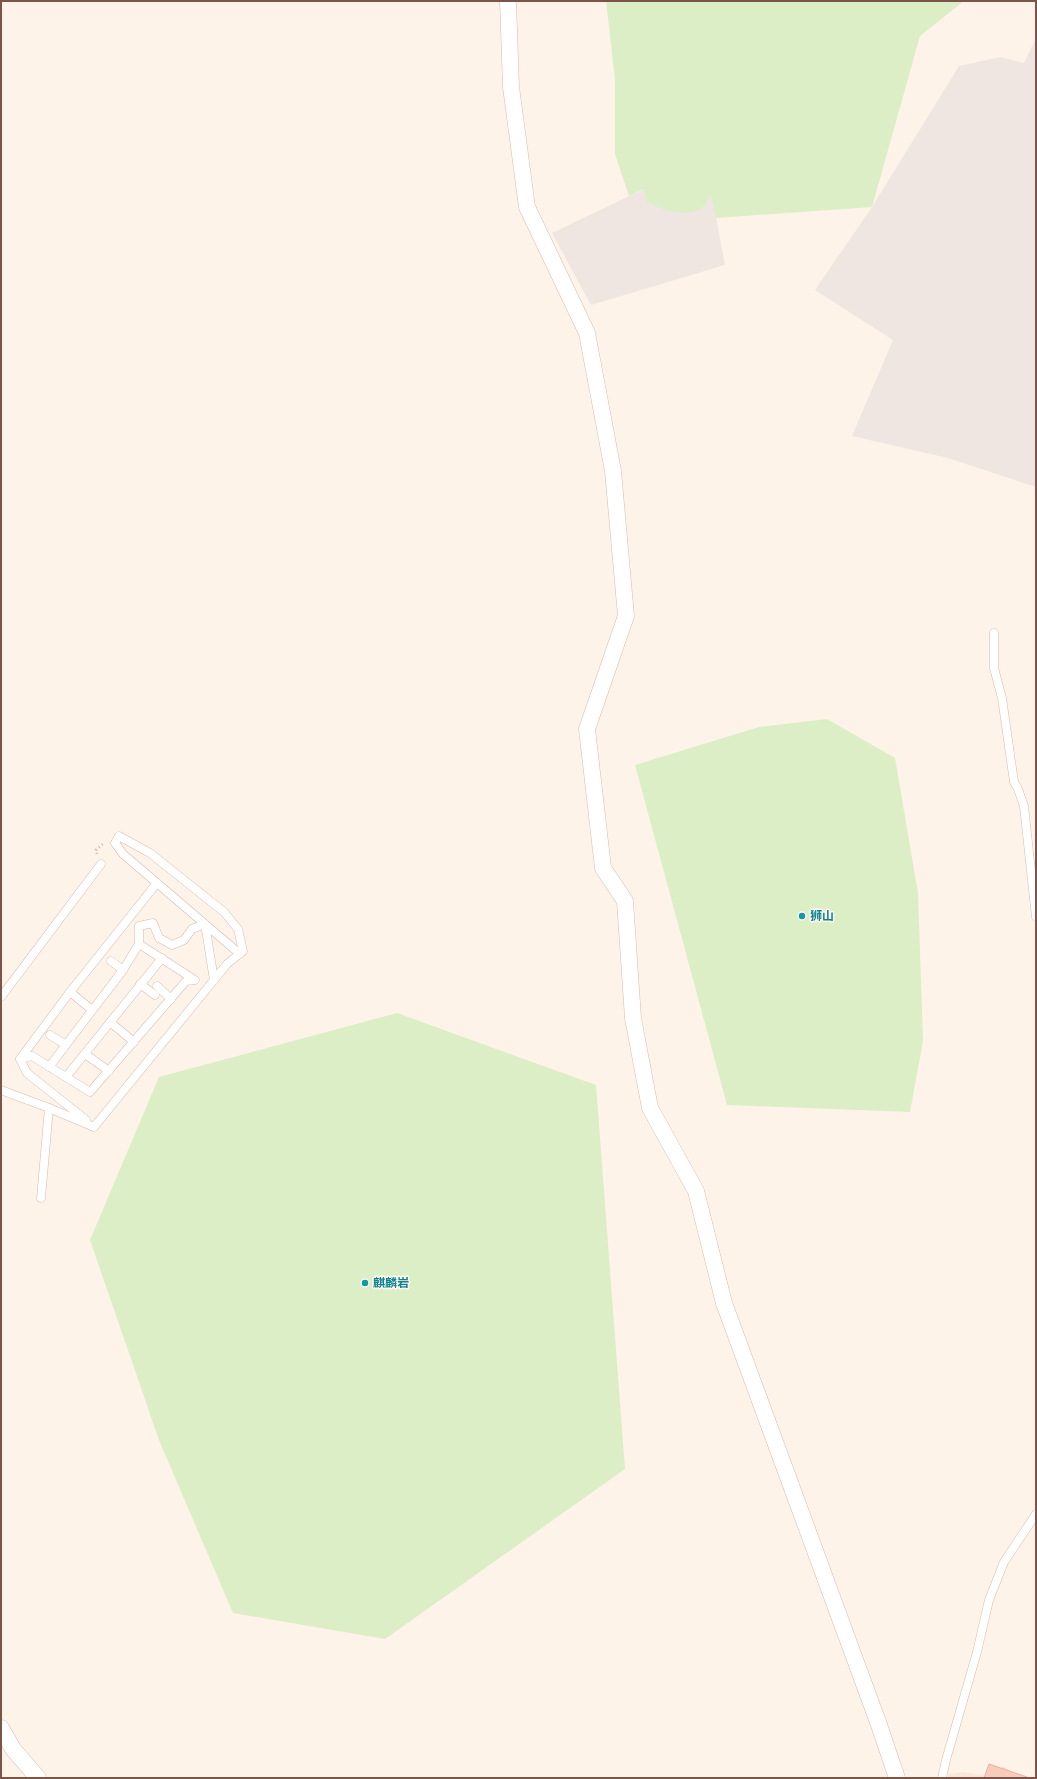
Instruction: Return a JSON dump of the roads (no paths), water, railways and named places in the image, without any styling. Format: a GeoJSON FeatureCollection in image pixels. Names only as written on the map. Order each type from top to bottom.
{"type":"FeatureCollection","features":[{"type":"Feature","properties":{"kind":"street"},"geometry":{"type":"LineString","coordinates":[[508,1],[511,87],[527,207],[587,333],[613,471],[626,616],[587,729],[603,868],[625,901],[633,1018],[650,1108],[696,1191],[724,1303],[876,1714],[897,1778]]}},
{"type":"Feature","properties":{"kind":"street"},"geometry":{"type":"LineString","coordinates":[[1,1728],[13,1749],[38,1778]]}},
{"type":"Feature","properties":{"kind":"lane"},"geometry":{"type":"LineString","coordinates":[[994,632],[994,668],[1002,698],[1014,782],[1024,806],[1036,917]]}},
{"type":"Feature","properties":{"kind":"lane"},"geometry":{"type":"LineString","coordinates":[[94,1127],[227,964],[240,954],[243,951],[238,929],[224,912],[150,853],[119,836],[114,843],[123,854],[240,954]]}},
{"type":"Feature","properties":{"kind":"lane"},"geometry":{"type":"LineString","coordinates":[[1,997],[101,864]]}},
{"type":"Feature","properties":{"kind":"lane"},"geometry":{"type":"LineString","coordinates":[[20,1059],[70,992],[157,883]]}},
{"type":"Feature","properties":{"kind":"lane"},"geometry":{"type":"LineString","coordinates":[[49,1067],[123,970],[139,944],[139,926],[153,923],[160,938],[172,945],[184,940],[192,929],[205,924]]}},
{"type":"Feature","properties":{"kind":"lane"},"geometry":{"type":"LineString","coordinates":[[205,924],[214,980]]}},
{"type":"Feature","properties":{"kind":"lane"},"geometry":{"type":"LineString","coordinates":[[20,1059],[32,1056],[90,1092],[186,981],[195,980],[139,944]]}},
{"type":"Feature","properties":{"kind":"lane"},"geometry":{"type":"LineString","coordinates":[[66,1077],[162,958]]}},
{"type":"Feature","properties":{"kind":"lane"},"geometry":{"type":"LineString","coordinates":[[111,961],[123,970]]}},
{"type":"Feature","properties":{"kind":"lane"},"geometry":{"type":"LineString","coordinates":[[140,984],[155,995]]}},
{"type":"Feature","properties":{"kind":"lane"},"geometry":{"type":"LineString","coordinates":[[157,986],[171,999]]}},
{"type":"Feature","properties":{"kind":"lane"},"geometry":{"type":"LineString","coordinates":[[70,992],[92,1010]]}},
{"type":"Feature","properties":{"kind":"lane"},"geometry":{"type":"LineString","coordinates":[[110,1022],[134,1042]]}},
{"type":"Feature","properties":{"kind":"lane"},"geometry":{"type":"LineString","coordinates":[[50,1036],[66,1045]]}},
{"type":"Feature","properties":{"kind":"lane"},"geometry":{"type":"LineString","coordinates":[[84,1054],[109,1071]]}},
{"type":"Feature","properties":{"kind":"lane"},"geometry":{"type":"LineString","coordinates":[[20,1059],[27,1073],[94,1127]]}},
{"type":"Feature","properties":{"kind":"lane"},"geometry":{"type":"LineString","coordinates":[[1,1090],[94,1127]]}},
{"type":"Feature","properties":{"kind":"lane"},"geometry":{"type":"LineString","coordinates":[[41,1198],[49,1108]]}},
{"type":"Feature","properties":{"kind":"lane"},"geometry":{"type":"LineString","coordinates":[[942,1778],[977,1652],[989,1600],[1004,1562],[1036,1514]]}},
{"type":"Feature","properties":{"kind":"place","name":"狮山"},"geometry":{"type":"Point","coordinates":[802,916]}},
{"type":"Feature","properties":{"kind":"place","name":"麒麟岩"},"geometry":{"type":"Point","coordinates":[365,1283]}}]}
